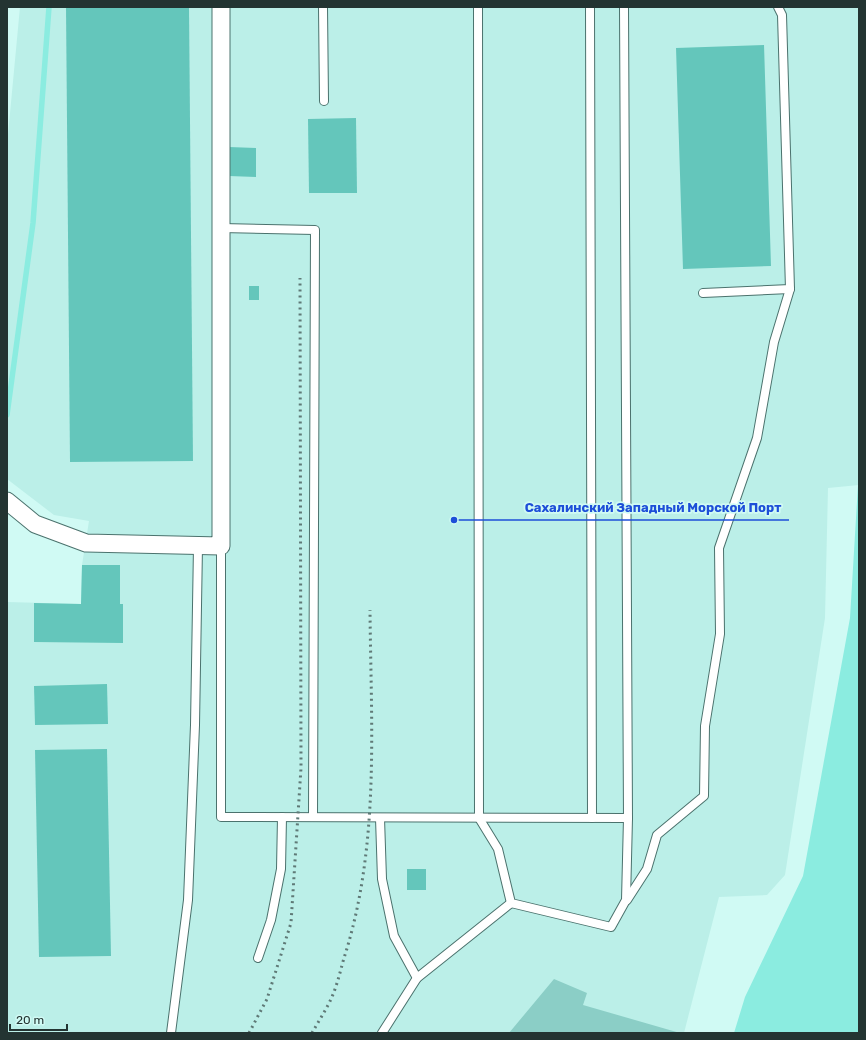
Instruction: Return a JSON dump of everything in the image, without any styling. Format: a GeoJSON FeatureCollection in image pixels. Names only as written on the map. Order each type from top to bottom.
{"type":"FeatureCollection","features":[{"type":"Feature","properties":{"kind":"street"},"geometry":{"type":"LineString","coordinates":[[7,501],[35,524],[86,543],[221,546],[222,7]]}},
{"type":"Feature","properties":{"kind":"lane"},"geometry":{"type":"LineString","coordinates":[[323,7],[324,101]]}},
{"type":"Feature","properties":{"kind":"lane"},"geometry":{"type":"LineString","coordinates":[[478,7],[479,818],[498,849],[511,903]]}},
{"type":"Feature","properties":{"kind":"lane"},"geometry":{"type":"LineString","coordinates":[[590,7],[592,818]]}},
{"type":"Feature","properties":{"kind":"lane"},"geometry":{"type":"LineString","coordinates":[[624,7],[628,818],[626,900]]}},
{"type":"Feature","properties":{"kind":"lane"},"geometry":{"type":"LineString","coordinates":[[511,903],[611,927],[626,900],[648,869],[657,836],[704,796],[705,726],[720,634],[719,548],[756,438],[774,342],[790,290],[782,16],[778,7]]}},
{"type":"Feature","properties":{"kind":"lane"},"geometry":{"type":"LineString","coordinates":[[221,228],[315,230],[313,817]]}},
{"type":"Feature","properties":{"kind":"lane"},"geometry":{"type":"LineString","coordinates":[[703,293],[790,290]]}},
{"type":"Feature","properties":{"kind":"lane"},"geometry":{"type":"LineString","coordinates":[[171,1033],[188,900],[195,725],[198,546]]}},
{"type":"Feature","properties":{"kind":"lane"},"geometry":{"type":"LineString","coordinates":[[221,546],[221,817],[628,818]]}},
{"type":"Feature","properties":{"kind":"lane"},"geometry":{"type":"LineString","coordinates":[[258,958],[271,920],[281,869],[282,817]]}},
{"type":"Feature","properties":{"kind":"lane"},"geometry":{"type":"LineString","coordinates":[[380,818],[382,879],[394,936],[417,978]]}},
{"type":"Feature","properties":{"kind":"lane"},"geometry":{"type":"LineString","coordinates":[[382,1033],[417,978],[511,903]]}},
{"type":"Feature","properties":{"kind":"shaded area"},"geometry":{"type":"Polygon","coordinates":[[[20,7],[859,7],[857,191],[859,485],[828,488],[825,618],[785,875],[767,895],[719,897],[684,1033],[7,1033],[7,602],[81,604],[82,565],[89,521],[54,515],[7,479],[7,145],[20,7]]]}},
{"type":"Feature","properties":{"kind":"shaded area"},"geometry":{"type":"Polygon","coordinates":[[[858,485],[859,1033],[734,1033],[745,997],[803,876],[850,618],[858,485]]]}},
{"type":"Feature","properties":{"kind":"shaded area"},"geometry":{"type":"Polygon","coordinates":[[[554,979],[587,993],[583,1005],[680,1033],[509,1033],[554,979]]]}},
{"type":"Feature","properties":{"kind":"building"},"geometry":{"type":"Polygon","coordinates":[[[66,7],[189,7],[193,461],[70,462],[66,7]]]}},
{"type":"Feature","properties":{"kind":"building"},"geometry":{"type":"Polygon","coordinates":[[[764,45],[771,266],[683,269],[676,48],[764,45]]]}},
{"type":"Feature","properties":{"kind":"building"},"geometry":{"type":"Polygon","coordinates":[[[356,118],[357,193],[309,193],[308,119],[356,118]]]}},
{"type":"Feature","properties":{"kind":"building"},"geometry":{"type":"Polygon","coordinates":[[[229,147],[256,148],[256,177],[229,176],[229,147]]]}},
{"type":"Feature","properties":{"kind":"building"},"geometry":{"type":"Polygon","coordinates":[[[249,286],[259,286],[259,300],[249,300],[249,286]]]}},
{"type":"Feature","properties":{"kind":"building"},"geometry":{"type":"Polygon","coordinates":[[[82,565],[120,565],[120,604],[123,604],[123,643],[34,642],[34,603],[81,604],[82,565]]]}},
{"type":"Feature","properties":{"kind":"building"},"geometry":{"type":"Polygon","coordinates":[[[107,684],[108,724],[35,725],[34,686],[107,684]]]}},
{"type":"Feature","properties":{"kind":"building"},"geometry":{"type":"Polygon","coordinates":[[[107,749],[111,956],[39,957],[35,750],[107,749]]]}},
{"type":"Feature","properties":{"kind":"building"},"geometry":{"type":"Polygon","coordinates":[[[407,869],[426,869],[426,890],[407,890],[407,869]]]}},
{"type":"Feature","properties":{"kind":"waterway"},"geometry":{"type":"LineString","coordinates":[[7,415],[33,223],[49,7]]}},
{"type":"Feature","properties":{"kind":"railway"},"geometry":{"type":"LineString","coordinates":[[249,1033],[267,999],[291,923],[301,768],[300,278]]}},
{"type":"Feature","properties":{"kind":"railway"},"geometry":{"type":"LineString","coordinates":[[312,1033],[329,1003],[337,984],[355,916],[363,873],[371,786],[372,742],[370,610]]}},
{"type":"Feature","properties":{"kind":"place","name":"Сахалинский Западный Морской Порт"},"geometry":{"type":"Point","coordinates":[454,520]}}]}
